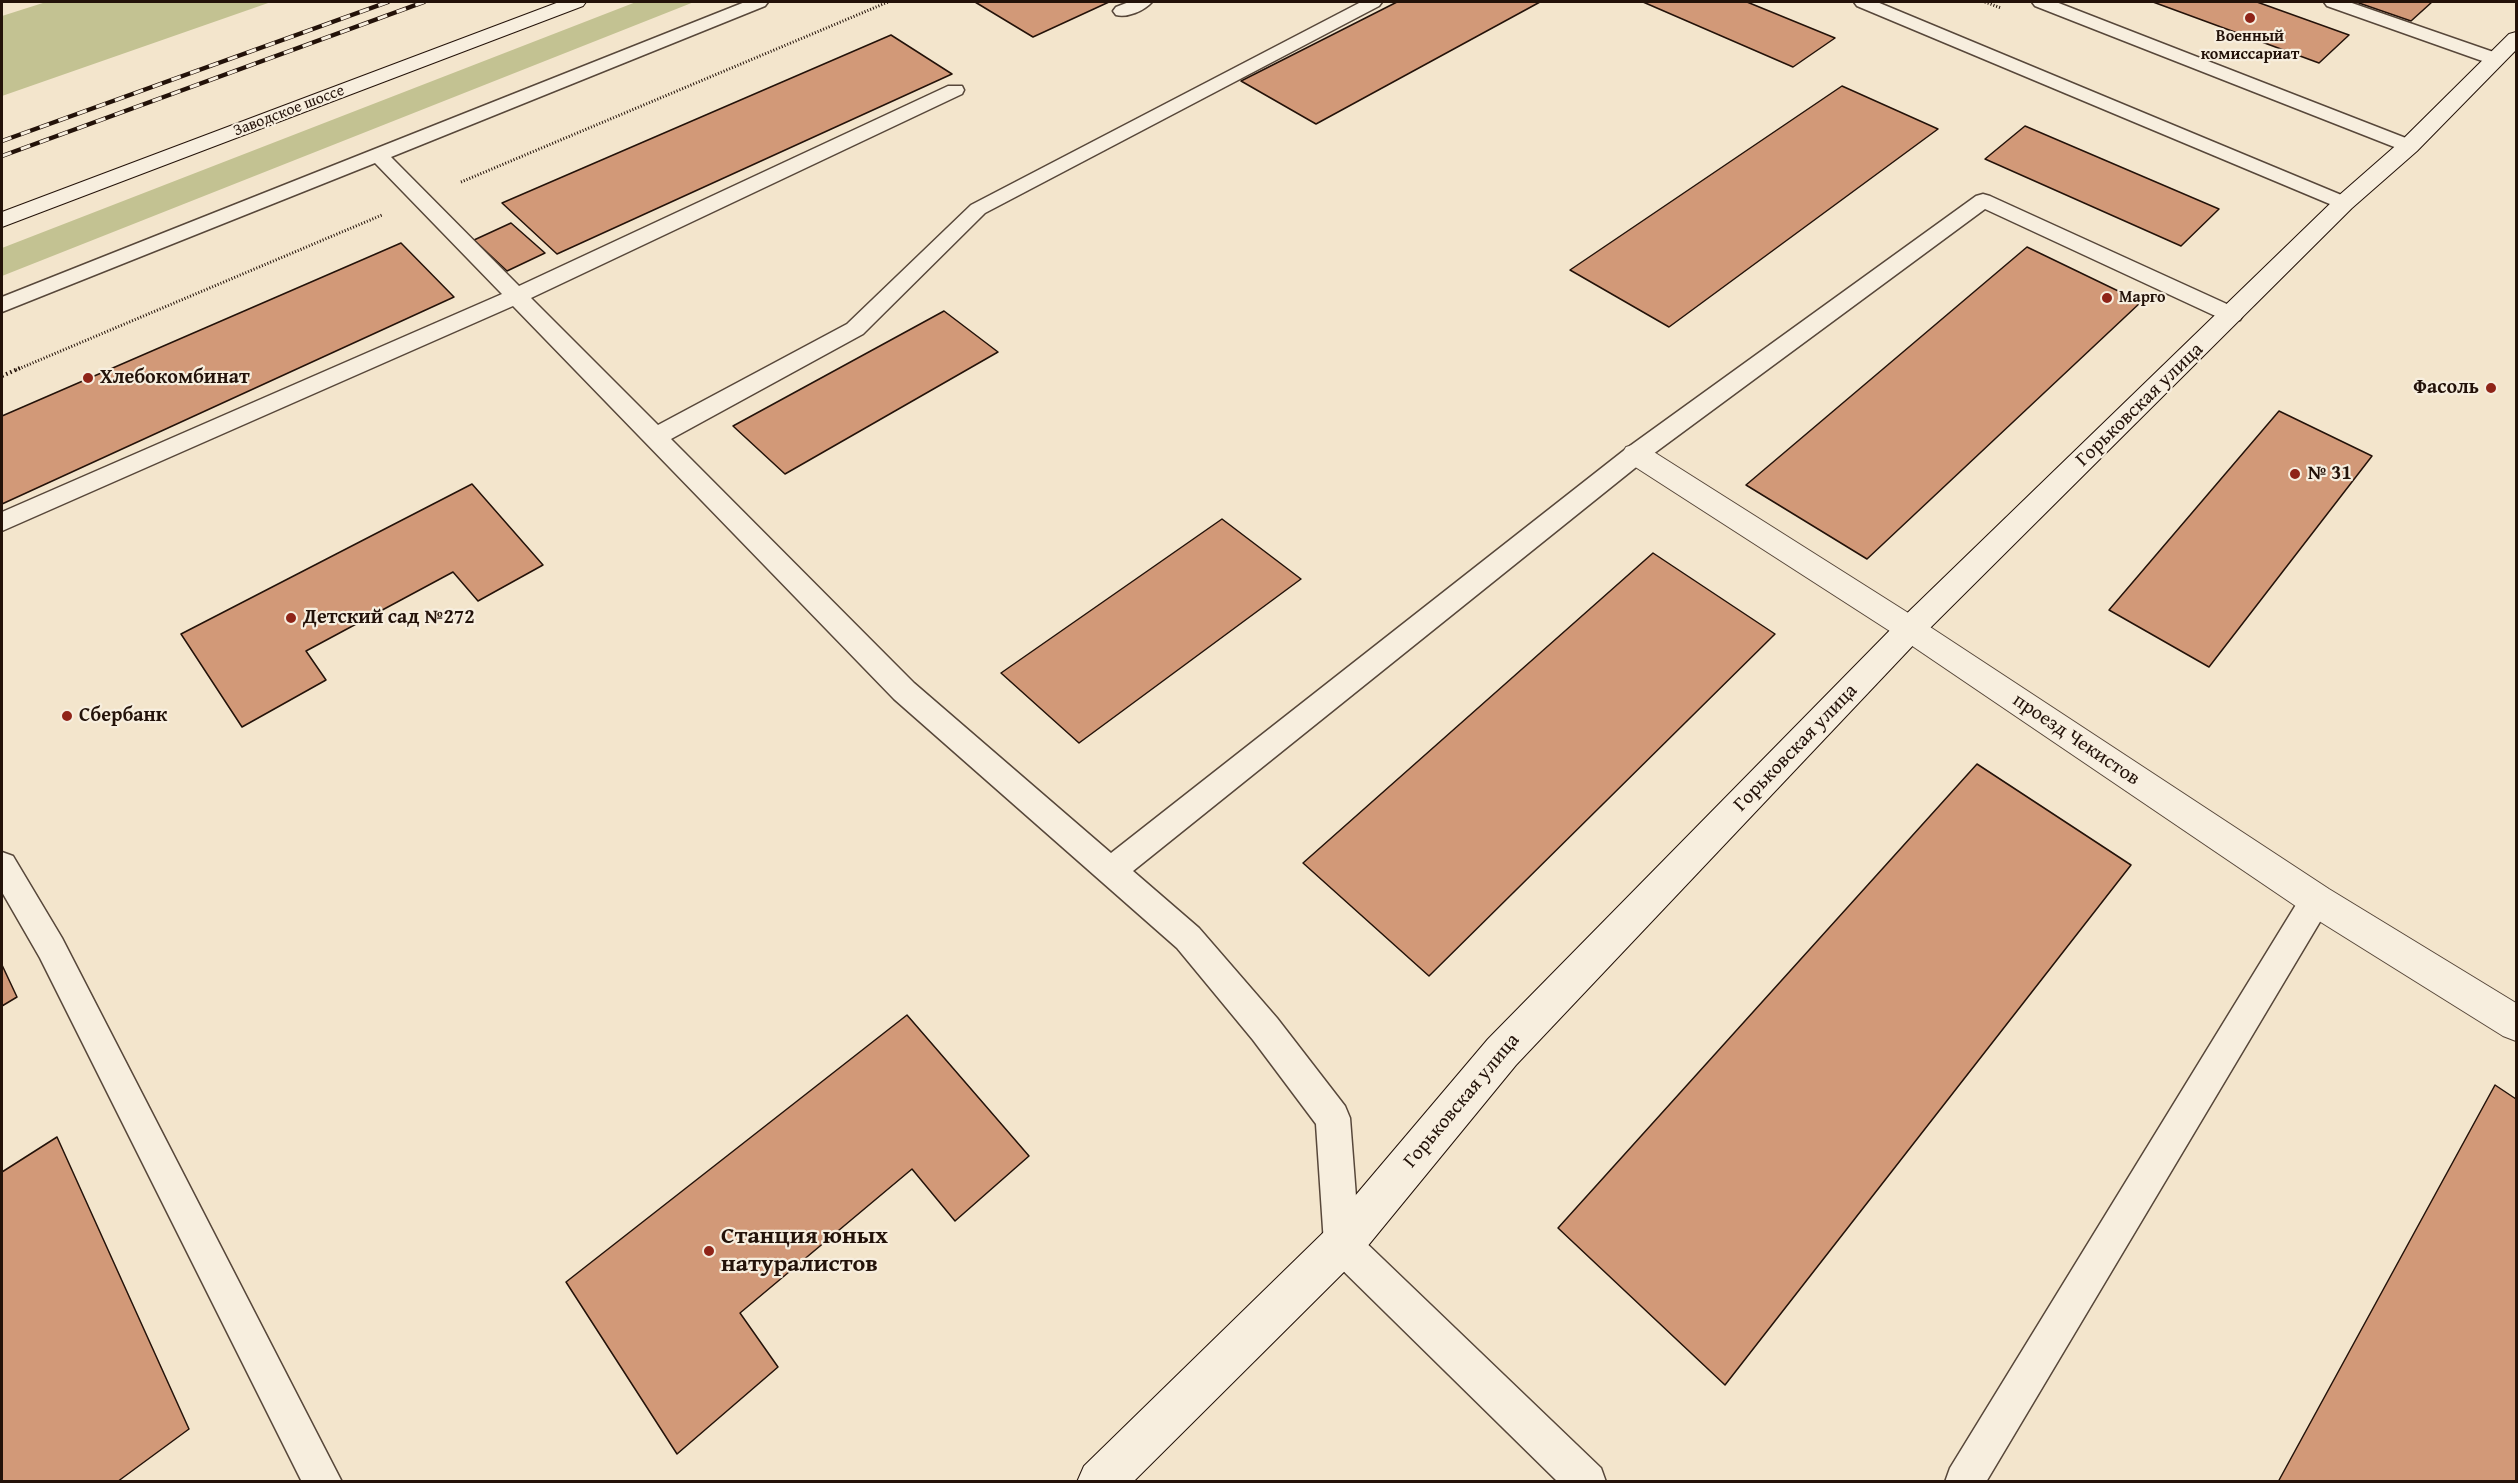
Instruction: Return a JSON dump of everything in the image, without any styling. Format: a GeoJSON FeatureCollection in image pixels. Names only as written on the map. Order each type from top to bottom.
{"type":"FeatureCollection","features":[{"type":"Feature","properties":{"kind":"street","name":"Заводское шоссе"},"geometry":{"type":"LineString","coordinates":[[2,220],[576,2]]}},
{"type":"Feature","properties":{"kind":"street","name":"Горьковская улица"},"geometry":{"type":"LineString","coordinates":[[1100,1482],[1341,1244],[1502,1052],[1910,629],[2344,203],[2409,146],[2506,49]]}},
{"type":"Feature","properties":{"kind":"street","name":"проезд Чекистов"},"geometry":{"type":"LineString","coordinates":[[1636,454],[1910,629],[2316,900],[2517,1023]]}},
{"type":"Feature","properties":{"kind":"lane"},"geometry":{"type":"LineString","coordinates":[[2,305],[759,2]]}},
{"type":"Feature","properties":{"kind":"lane"},"geometry":{"type":"LineString","coordinates":[[1122,11],[1143,2]]}},
{"type":"Feature","properties":{"kind":"lane"},"geometry":{"type":"LineString","coordinates":[[656,437],[855,329],[978,209],[1373,2]]}},
{"type":"Feature","properties":{"kind":"lane"},"geometry":{"type":"LineString","coordinates":[[1863,2],[2344,203]]}},
{"type":"Feature","properties":{"kind":"lane"},"geometry":{"type":"LineString","coordinates":[[2042,2],[2409,146]]}},
{"type":"Feature","properties":{"kind":"lane"},"geometry":{"type":"LineString","coordinates":[[2333,2],[2506,49]]}},
{"type":"Feature","properties":{"kind":"lane"},"geometry":{"type":"LineString","coordinates":[[2,522],[516,296],[955,90]]}},
{"type":"Feature","properties":{"kind":"lane"},"geometry":{"type":"LineString","coordinates":[[377,154],[904,691],[1188,938],[1265,1029],[1333,1118],[1341,1244],[1587,1482]]}},
{"type":"Feature","properties":{"kind":"lane"},"geometry":{"type":"LineString","coordinates":[[1111,871],[1636,454],[1983,200],[2232,315]]}},
{"type":"Feature","properties":{"kind":"lane"},"geometry":{"type":"LineString","coordinates":[[2,865],[51,948],[323,1482]]}},
{"type":"Feature","properties":{"kind":"lane"},"geometry":{"type":"LineString","coordinates":[[1964,1482],[2316,900]]}},
{"type":"Feature","properties":{"kind":"shaded area"},"geometry":{"type":"Polygon","coordinates":[[[46,2],[271,2],[2,96],[2,16],[46,2]]]}},
{"type":"Feature","properties":{"kind":"shaded area"},"geometry":{"type":"Polygon","coordinates":[[[636,2],[694,2],[2,276],[2,248],[636,2]]]}},
{"type":"Feature","properties":{"kind":"building"},"geometry":{"type":"Polygon","coordinates":[[[975,2],[1109,2],[1033,37],[975,2]]]}},
{"type":"Feature","properties":{"kind":"building"},"geometry":{"type":"Polygon","coordinates":[[[1397,2],[1540,2],[1316,124],[1241,81],[1397,2]]]}},
{"type":"Feature","properties":{"kind":"building"},"geometry":{"type":"Polygon","coordinates":[[[1643,2],[1747,2],[1835,38],[1793,67],[1643,2]]]}},
{"type":"Feature","properties":{"kind":"building","name":"Военный комиссариат"},"geometry":{"type":"Polygon","coordinates":[[[2153,2],[2257,2],[2349,35],[2319,63],[2153,2]]]}},
{"type":"Feature","properties":{"kind":"building"},"geometry":{"type":"Polygon","coordinates":[[[2356,2],[2432,2],[2411,21],[2356,2]]]}},
{"type":"Feature","properties":{"kind":"building"},"geometry":{"type":"Polygon","coordinates":[[[891,35],[952,74],[557,254],[502,203],[891,35]]]}},
{"type":"Feature","properties":{"kind":"building"},"geometry":{"type":"Polygon","coordinates":[[[1842,86],[1938,129],[1669,327],[1570,270],[1842,86]]]}},
{"type":"Feature","properties":{"kind":"building"},"geometry":{"type":"Polygon","coordinates":[[[2025,126],[2219,209],[2181,246],[1985,159],[2025,126]]]}},
{"type":"Feature","properties":{"kind":"building"},"geometry":{"type":"Polygon","coordinates":[[[511,223],[545,253],[507,271],[474,240],[511,223]]]}},
{"type":"Feature","properties":{"kind":"building"},"geometry":{"type":"Polygon","coordinates":[[[401,243],[454,297],[2,504],[2,416],[401,243]]]}},
{"type":"Feature","properties":{"kind":"building"},"geometry":{"type":"Polygon","coordinates":[[[2027,247],[2141,302],[1867,559],[1746,485],[2027,247]]]}},
{"type":"Feature","properties":{"kind":"building"},"geometry":{"type":"Polygon","coordinates":[[[944,311],[998,352],[785,474],[733,426],[944,311]]]}},
{"type":"Feature","properties":{"kind":"building"},"geometry":{"type":"Polygon","coordinates":[[[2279,411],[2372,456],[2209,667],[2109,610],[2279,411]]]}},
{"type":"Feature","properties":{"kind":"building","name":"Детский сад №272"},"geometry":{"type":"Polygon","coordinates":[[[472,484],[543,565],[478,601],[453,572],[306,651],[326,680],[242,727],[181,634],[472,484]]]}},
{"type":"Feature","properties":{"kind":"building"},"geometry":{"type":"Polygon","coordinates":[[[1222,519],[1301,579],[1079,743],[1001,673],[1222,519]]]}},
{"type":"Feature","properties":{"kind":"building"},"geometry":{"type":"Polygon","coordinates":[[[1653,553],[1775,634],[1429,976],[1303,863],[1653,553]]]}},
{"type":"Feature","properties":{"kind":"building"},"geometry":{"type":"Polygon","coordinates":[[[1977,764],[2131,865],[1725,1385],[1558,1228],[1977,764]]]}},
{"type":"Feature","properties":{"kind":"building"},"geometry":{"type":"Polygon","coordinates":[[[2,965],[17,997],[2,1006],[2,965]]]}},
{"type":"Feature","properties":{"kind":"building","name":"Станция юных натуралистов"},"geometry":{"type":"Polygon","coordinates":[[[907,1015],[1029,1156],[955,1221],[912,1169],[740,1313],[778,1367],[677,1454],[566,1282],[907,1015]]]}},
{"type":"Feature","properties":{"kind":"building"},"geometry":{"type":"Polygon","coordinates":[[[2495,1085],[2516,1099],[2516,1482],[2278,1482],[2495,1085]]]}},
{"type":"Feature","properties":{"kind":"building"},"geometry":{"type":"Polygon","coordinates":[[[57,1137],[189,1429],[117,1482],[2,1482],[2,1172],[57,1137]]]}},
{"type":"Feature","properties":{"kind":"railway"},"geometry":{"type":"LineString","coordinates":[[2,141],[388,2]]}},
{"type":"Feature","properties":{"kind":"railway"},"geometry":{"type":"LineString","coordinates":[[2,156],[424,2]]}},
{"type":"Feature","properties":{"kind":"place","name":"Военный комиссариат"},"geometry":{"type":"Point","coordinates":[2250,18]}},
{"type":"Feature","properties":{"kind":"place","name":"Марго"},"geometry":{"type":"Point","coordinates":[2107,298]}},
{"type":"Feature","properties":{"kind":"place","name":"Хлебокомбинат"},"geometry":{"type":"Point","coordinates":[88,378]}},
{"type":"Feature","properties":{"kind":"place","name":"Фасоль"},"geometry":{"type":"Point","coordinates":[2491,388]}},
{"type":"Feature","properties":{"kind":"place","name":"№ 31"},"geometry":{"type":"Point","coordinates":[2295,474]}},
{"type":"Feature","properties":{"kind":"place","name":"Детский сад №272"},"geometry":{"type":"Point","coordinates":[291,618]}},
{"type":"Feature","properties":{"kind":"place","name":"Сбербанк"},"geometry":{"type":"Point","coordinates":[67,716]}},
{"type":"Feature","properties":{"kind":"place","name":"Станция юных натуралистов"},"geometry":{"type":"Point","coordinates":[709,1251]}}]}
